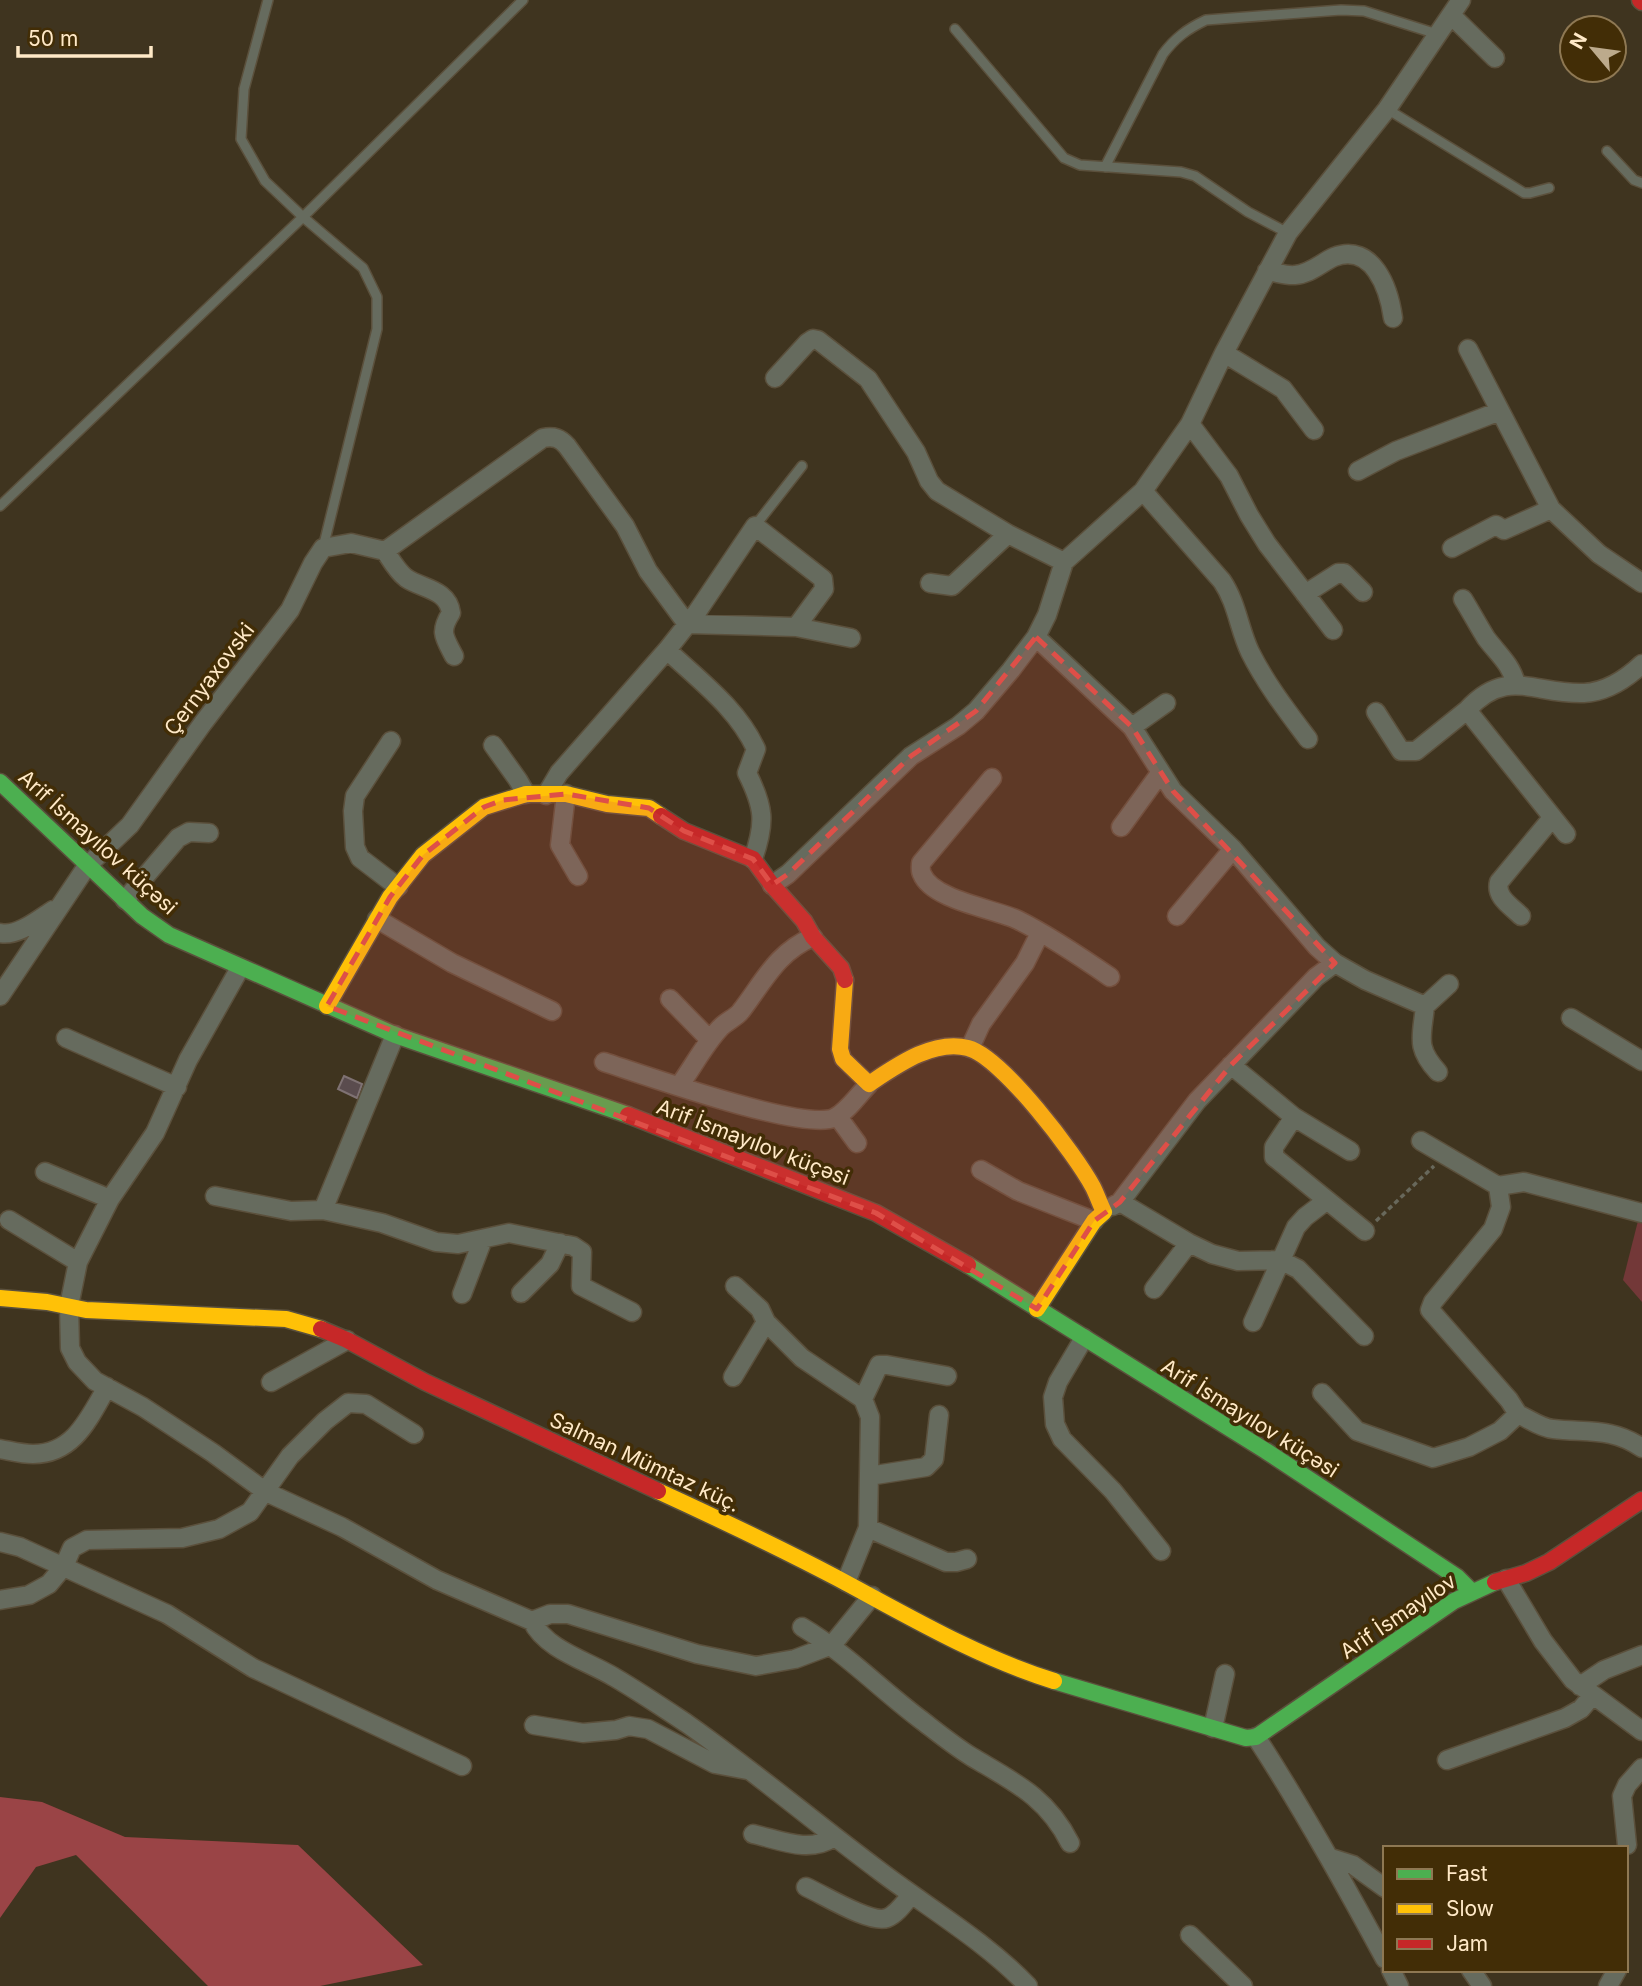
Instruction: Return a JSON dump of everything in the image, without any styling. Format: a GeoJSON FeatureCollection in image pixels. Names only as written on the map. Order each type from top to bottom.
{"type":"FeatureCollection","features":[{"type":"Feature","properties":{"kind":"street"},"geometry":{"type":"LineString","coordinates":[[772,885],[789,874],[911,756],[958,726],[976,710],[1036,637],[1047,615],[1064,562],[1143,491],[1190,424],[1224,353],[1288,233],[1387,108],[1456,8],[1494,58]]}},
{"type":"Feature","properties":{"kind":"street"},"geometry":{"type":"LineString","coordinates":[[1268,271],[1295,275],[1335,257],[1357,256],[1370,263],[1381,276],[1390,296],[1393,318]]}},
{"type":"Feature","properties":{"kind":"street"},"geometry":{"type":"LineString","coordinates":[[775,378],[807,343],[813,339],[818,340],[868,379],[937,491],[1008,534],[1064,562]]}},
{"type":"Feature","properties":{"kind":"street"},"geometry":{"type":"LineString","coordinates":[[1468,349],[1551,509],[1599,554],[1642,583]]}},
{"type":"Feature","properties":{"kind":"street"},"geometry":{"type":"LineString","coordinates":[[1224,353],[1283,389],[1314,430]]}},
{"type":"Feature","properties":{"kind":"street"},"geometry":{"type":"LineString","coordinates":[[1358,471],[1396,451],[1500,411]]}},
{"type":"Feature","properties":{"kind":"street"},"geometry":{"type":"LineString","coordinates":[[1190,424],[1229,476],[1261,534],[1333,631]]}},
{"type":"Feature","properties":{"kind":"street"},"geometry":{"type":"LineString","coordinates":[[385,551],[544,438],[551,436],[562,440],[567,446],[625,526],[648,571],[687,624]]}},
{"type":"Feature","properties":{"kind":"street"},"geometry":{"type":"LineString","coordinates":[[1143,491],[1222,581],[1230,594],[1249,650],[1275,696],[1308,739]]}},
{"type":"Feature","properties":{"kind":"street"},"geometry":{"type":"LineString","coordinates":[[1452,548],[1496,525],[1504,530],[1551,509]]}},
{"type":"Feature","properties":{"kind":"street"},"geometry":{"type":"LineString","coordinates":[[546,795],[559,773],[667,650],[755,526],[823,579],[824,589],[796,627]]}},
{"type":"Feature","properties":{"kind":"street"},"geometry":{"type":"LineString","coordinates":[[930,583],[952,586],[1008,534]]}},
{"type":"Feature","properties":{"kind":"street"},"geometry":{"type":"LineString","coordinates":[[323,548],[351,543],[385,551],[400,573],[442,595],[449,603],[451,613],[444,623],[443,634],[454,656]]}},
{"type":"Feature","properties":{"kind":"street","name":"Çernyaxovski"},"geometry":{"type":"LineString","coordinates":[[0,996],[87,866],[130,825],[203,723],[290,610],[313,562],[323,548]]}},
{"type":"Feature","properties":{"kind":"street"},"geometry":{"type":"LineString","coordinates":[[1305,594],[1338,573],[1344,573],[1363,592]]}},
{"type":"Feature","properties":{"kind":"street"},"geometry":{"type":"LineString","coordinates":[[1463,600],[1486,638],[1513,671],[1516,684]]}},
{"type":"Feature","properties":{"kind":"street"},"geometry":{"type":"LineString","coordinates":[[687,624],[796,627],[851,638]]}},
{"type":"Feature","properties":{"kind":"street"},"geometry":{"type":"LineString","coordinates":[[1036,637],[1132,727],[1173,791],[1233,849],[1317,947],[1335,963],[1365,980],[1425,1006]]}},
{"type":"Feature","properties":{"kind":"street"},"geometry":{"type":"LineString","coordinates":[[667,650],[732,711],[756,749],[747,773],[761,800],[760,839],[753,859]]}},
{"type":"Feature","properties":{"kind":"street"},"geometry":{"type":"LineString","coordinates":[[1376,712],[1401,751],[1416,751],[1492,689],[1516,684],[1541,690],[1586,693],[1607,688],[1627,678],[1642,664]]}},
{"type":"Feature","properties":{"kind":"street"},"geometry":{"type":"LineString","coordinates":[[1132,727],[1166,703]]}},
{"type":"Feature","properties":{"kind":"street"},"geometry":{"type":"LineString","coordinates":[[1466,710],[1566,834]]}},
{"type":"Feature","properties":{"kind":"street"},"geometry":{"type":"LineString","coordinates":[[391,741],[355,796],[353,811],[355,847],[360,858],[398,887]]}},
{"type":"Feature","properties":{"kind":"street"},"geometry":{"type":"LineString","coordinates":[[492,745],[526,794]]}},
{"type":"Feature","properties":{"kind":"street"},"geometry":{"type":"LineString","coordinates":[[1121,827],[1161,772]]}},
{"type":"Feature","properties":{"kind":"street"},"geometry":{"type":"LineString","coordinates":[[992,778],[921,863],[922,874],[931,885],[965,905],[1017,920],[1110,977]]}},
{"type":"Feature","properties":{"kind":"street","name":"Arif İsmayılov küçəsi"},"geometry":{"type":"LineString","coordinates":[[0,782],[142,916],[169,935],[396,1035],[625,1114],[876,1213],[915,1233],[1334,1495],[1457,1577],[1472,1591]]}},
{"type":"Feature","properties":{"kind":"street"},"geometry":{"type":"LineString","coordinates":[[327,1006],[377,919],[423,855],[484,807],[526,794],[566,794],[607,804],[649,808],[684,831],[753,859],[804,921],[813,937],[841,968],[845,981],[840,1049],[843,1059],[869,1084]]}},
{"type":"Feature","properties":{"kind":"street"},"geometry":{"type":"LineString","coordinates":[[566,794],[560,845],[578,876]]}},
{"type":"Feature","properties":{"kind":"street"},"geometry":{"type":"LineString","coordinates":[[1521,916],[1499,895],[1499,882],[1552,818]]}},
{"type":"Feature","properties":{"kind":"street"},"geometry":{"type":"LineString","coordinates":[[125,900],[178,838],[189,832],[209,833]]}},
{"type":"Feature","properties":{"kind":"street"},"geometry":{"type":"LineString","coordinates":[[1177,916],[1233,849]]}},
{"type":"Feature","properties":{"kind":"street"},"geometry":{"type":"LineString","coordinates":[[0,933],[5,935],[31,925],[58,907]]}},
{"type":"Feature","properties":{"kind":"street"},"geometry":{"type":"LineString","coordinates":[[377,919],[452,963],[552,1011]]}},
{"type":"Feature","properties":{"kind":"street"},"geometry":{"type":"LineString","coordinates":[[970,1048],[981,1024],[1025,963],[1040,933]]}},
{"type":"Feature","properties":{"kind":"street"},"geometry":{"type":"LineString","coordinates":[[679,1086],[710,1040],[722,1025],[740,1013],[779,959],[795,944],[813,937]]}},
{"type":"Feature","properties":{"kind":"street"},"geometry":{"type":"LineString","coordinates":[[1037,1309],[1099,1216],[1120,1202],[1178,1124],[1316,977],[1335,963]]}},
{"type":"Feature","properties":{"kind":"street"},"geometry":{"type":"LineString","coordinates":[[240,968],[188,1060],[155,1133],[110,1199],[78,1262],[69,1306],[70,1348],[77,1362],[95,1381],[143,1407],[214,1453],[266,1492],[342,1527],[437,1580],[532,1621],[537,1632],[549,1642],[614,1676],[750,1770],[911,1895],[980,1942],[1028,1986]]}},
{"type":"Feature","properties":{"kind":"street"},"geometry":{"type":"LineString","coordinates":[[1438,1072],[1424,1056],[1421,1042],[1425,1006],[1449,984]]}},
{"type":"Feature","properties":{"kind":"street"},"geometry":{"type":"LineString","coordinates":[[670,999],[710,1040]]}},
{"type":"Feature","properties":{"kind":"street"},"geometry":{"type":"LineString","coordinates":[[1571,1018],[1642,1060]]}},
{"type":"Feature","properties":{"kind":"street"},"geometry":{"type":"LineString","coordinates":[[323,1210],[396,1035]]}},
{"type":"Feature","properties":{"kind":"street"},"geometry":{"type":"LineString","coordinates":[[66,1038],[177,1087]]}},
{"type":"Feature","properties":{"kind":"street"},"geometry":{"type":"LineString","coordinates":[[604,1062],[711,1097],[800,1118],[825,1120],[838,1117],[869,1084],[904,1061],[936,1049],[970,1048],[986,1058],[1033,1106],[1078,1164],[1093,1188],[1099,1216]]}},
{"type":"Feature","properties":{"kind":"street"},"geometry":{"type":"LineString","coordinates":[[1231,1065],[1294,1117],[1350,1152]]}},
{"type":"Feature","properties":{"kind":"street"},"geometry":{"type":"LineString","coordinates":[[838,1117],[857,1143]]}},
{"type":"Feature","properties":{"kind":"street"},"geometry":{"type":"LineString","coordinates":[[1294,1117],[1274,1147],[1274,1157],[1365,1231]]}},
{"type":"Feature","properties":{"kind":"street"},"geometry":{"type":"LineString","coordinates":[[1421,1141],[1498,1186],[1524,1182],[1642,1213]]}},
{"type":"Feature","properties":{"kind":"street"},"geometry":{"type":"LineString","coordinates":[[981,1170],[1018,1191],[1099,1216]]}},
{"type":"Feature","properties":{"kind":"street"},"geometry":{"type":"LineString","coordinates":[[46,1172],[110,1199]]}},
{"type":"Feature","properties":{"kind":"street"},"geometry":{"type":"LineString","coordinates":[[1498,1186],[1501,1206],[1493,1229],[1433,1301],[1430,1310],[1509,1400],[1518,1414],[1550,1429],[1591,1430],[1622,1437],[1642,1448]]}},
{"type":"Feature","properties":{"kind":"street"},"geometry":{"type":"LineString","coordinates":[[215,1196],[291,1211],[323,1210],[382,1223],[436,1242],[458,1244],[509,1233],[573,1246],[582,1252],[581,1286],[632,1312]]}},
{"type":"Feature","properties":{"kind":"street"},"geometry":{"type":"LineString","coordinates":[[1253,1322],[1296,1227],[1305,1216],[1326,1201]]}},
{"type":"Feature","properties":{"kind":"street"},"geometry":{"type":"LineString","coordinates":[[1120,1202],[1212,1254],[1238,1261],[1280,1260],[1298,1269],[1364,1336]]}},
{"type":"Feature","properties":{"kind":"street"},"geometry":{"type":"LineString","coordinates":[[9,1220],[78,1262]]}},
{"type":"Feature","properties":{"kind":"street"},"geometry":{"type":"LineString","coordinates":[[462,1294],[482,1239]]}},
{"type":"Feature","properties":{"kind":"street"},"geometry":{"type":"LineString","coordinates":[[522,1293],[550,1264],[560,1243]]}},
{"type":"Feature","properties":{"kind":"street"},"geometry":{"type":"LineString","coordinates":[[1154,1289],[1189,1243]]}},
{"type":"Feature","properties":{"kind":"street"},"geometry":{"type":"LineString","coordinates":[[735,1286],[760,1309],[766,1322],[802,1358],[863,1399],[870,1417],[868,1528],[846,1581]]}},
{"type":"Feature","properties":{"kind":"street","name":"Salman Mümtaz küç."},"geometry":{"type":"LineString","coordinates":[[0,1298],[47,1301],[86,1310],[239,1319],[286,1319],[310,1324],[425,1382],[771,1543],[935,1631],[1016,1668],[1132,1706],[1245,1738],[1256,1737]]}},
{"type":"Feature","properties":{"kind":"street"},"geometry":{"type":"LineString","coordinates":[[733,1377],[766,1322]]}},
{"type":"Feature","properties":{"kind":"street"},"geometry":{"type":"LineString","coordinates":[[1084,1338],[1055,1389],[1055,1424],[1062,1439],[1113,1491],[1161,1551]]}},
{"type":"Feature","properties":{"kind":"street"},"geometry":{"type":"LineString","coordinates":[[271,1382],[346,1340]]}},
{"type":"Feature","properties":{"kind":"street"},"geometry":{"type":"LineString","coordinates":[[863,1399],[879,1365],[947,1376]]}},
{"type":"Feature","properties":{"kind":"street"},"geometry":{"type":"LineString","coordinates":[[0,1449],[34,1454],[64,1448],[79,1434],[107,1387]]}},
{"type":"Feature","properties":{"kind":"street"},"geometry":{"type":"LineString","coordinates":[[1322,1393],[1357,1431],[1433,1458],[1469,1447],[1500,1431],[1518,1414]]}},
{"type":"Feature","properties":{"kind":"street"},"geometry":{"type":"LineString","coordinates":[[0,1600],[29,1595],[49,1584],[64,1566],[72,1548],[87,1540],[182,1538],[219,1530],[250,1512],[290,1456],[324,1421],[348,1403],[366,1404],[414,1434]]}},
{"type":"Feature","properties":{"kind":"street"},"geometry":{"type":"LineString","coordinates":[[869,1475],[931,1464],[939,1415]]}},
{"type":"Feature","properties":{"kind":"street","name":"Arif İsmayılov"},"geometry":{"type":"LineString","coordinates":[[1256,1737],[1454,1601],[1472,1591],[1526,1573],[1549,1562],[1642,1500]]}},
{"type":"Feature","properties":{"kind":"street"},"geometry":{"type":"LineString","coordinates":[[868,1528],[946,1562],[967,1559]]}},
{"type":"Feature","properties":{"kind":"street"},"geometry":{"type":"LineString","coordinates":[[0,1542],[20,1547],[167,1614],[253,1668],[461,1766]]}},
{"type":"Feature","properties":{"kind":"street"},"geometry":{"type":"LineString","coordinates":[[1506,1579],[1543,1641],[1573,1680],[1642,1731]]}},
{"type":"Feature","properties":{"kind":"street"},"geometry":{"type":"LineString","coordinates":[[532,1621],[550,1614],[568,1614],[698,1654],[756,1666],[795,1660],[832,1645],[872,1596]]}},
{"type":"Feature","properties":{"kind":"street"},"geometry":{"type":"LineString","coordinates":[[802,1627],[832,1645],[968,1755],[1030,1791],[1048,1808],[1070,1843]]}},
{"type":"Feature","properties":{"kind":"street"},"geometry":{"type":"LineString","coordinates":[[1447,1760],[1565,1718],[1581,1709],[1586,1691],[1604,1670],[1642,1655]]}},
{"type":"Feature","properties":{"kind":"street"},"geometry":{"type":"LineString","coordinates":[[1213,1728],[1225,1674]]}},
{"type":"Feature","properties":{"kind":"street"},"geometry":{"type":"LineString","coordinates":[[534,1725],[583,1733],[629,1726],[648,1730],[715,1765],[750,1770]]}},
{"type":"Feature","properties":{"kind":"street"},"geometry":{"type":"LineString","coordinates":[[1256,1737],[1331,1858],[1383,1955]]}},
{"type":"Feature","properties":{"kind":"street"},"geometry":{"type":"LineString","coordinates":[[1627,1845],[1622,1796],[1640,1778]]}},
{"type":"Feature","properties":{"kind":"street"},"geometry":{"type":"LineString","coordinates":[[753,1834],[805,1846],[823,1845],[834,1837]]}},
{"type":"Feature","properties":{"kind":"street"},"geometry":{"type":"LineString","coordinates":[[1331,1858],[1353,1865],[1383,1887]]}},
{"type":"Feature","properties":{"kind":"street"},"geometry":{"type":"LineString","coordinates":[[806,1887],[869,1917],[886,1919],[911,1895]]}},
{"type":"Feature","properties":{"kind":"street"},"geometry":{"type":"LineString","coordinates":[[1190,1935],[1243,1986]]}},
{"type":"Feature","properties":{"kind":"lane"},"geometry":{"type":"LineString","coordinates":[[268,0],[267,12],[244,89],[242,139],[265,181],[363,268],[377,297],[377,329],[323,548]]}},
{"type":"Feature","properties":{"kind":"lane"},"geometry":{"type":"LineString","coordinates":[[0,506],[303,217],[523,0]]}},
{"type":"Feature","properties":{"kind":"lane"},"geometry":{"type":"LineString","coordinates":[[1105,167],[1163,54],[1174,40],[1189,28],[1206,20],[1341,10],[1364,12],[1439,34]]}},
{"type":"Feature","properties":{"kind":"lane"},"geometry":{"type":"LineString","coordinates":[[955,30],[1064,158],[1080,166],[1181,172],[1195,176],[1248,212],[1288,233]]}},
{"type":"Feature","properties":{"kind":"lane"},"geometry":{"type":"LineString","coordinates":[[1387,108],[1524,193],[1549,188]]}},
{"type":"Feature","properties":{"kind":"lane"},"geometry":{"type":"LineString","coordinates":[[1606,151],[1634,180],[1642,183]]}},
{"type":"Feature","properties":{"kind":"lane"},"geometry":{"type":"LineString","coordinates":[[755,526],[802,466]]}},
{"type":"Feature","properties":{"kind":"path"},"geometry":{"type":"LineString","coordinates":[[1365,1231],[1446,1155]]}},
{"type":"Feature","properties":{"kind":"highlighted area"},"geometry":{"type":"Polygon","coordinates":[[[1036,637],[1132,727],[1173,791],[1335,963],[1231,1065],[1120,1202],[1094,1221],[1037,1309],[876,1213],[327,1006],[390,897],[423,855],[484,807],[503,800],[566,794],[649,808],[684,831],[753,859],[772,885],[788,874],[911,756],[976,711],[1036,637]]]}},
{"type":"Feature","properties":{"kind":"shaded area"},"geometry":{"type":"Polygon","coordinates":[[[1639,1217],[1642,1218],[1642,1302],[1623,1280],[1639,1217]]]}},
{"type":"Feature","properties":{"kind":"shaded area"},"geometry":{"type":"Polygon","coordinates":[[[0,1797],[42,1802],[125,1837],[298,1845],[423,1965],[320,1986],[208,1986],[76,1855],[36,1867],[0,1918],[0,1797]]]}},
{"type":"Feature","properties":{"kind":"building"},"geometry":{"type":"Polygon","coordinates":[[[344,1076],[362,1084],[357,1098],[338,1089],[344,1076]]]}},
{"type":"Feature","properties":{"kind":"traffic: fast"},"geometry":{"type":"LineString","coordinates":[[0,782],[142,916],[169,935],[395,1035],[628,1115]]}},
{"type":"Feature","properties":{"kind":"traffic: fast"},"geometry":{"type":"LineString","coordinates":[[968,1265],[1266,1451],[1457,1577],[1472,1592]]}},
{"type":"Feature","properties":{"kind":"traffic: fast"},"geometry":{"type":"LineString","coordinates":[[1054,1681],[1246,1738],[1256,1737],[1454,1601],[1495,1582]]}},
{"type":"Feature","properties":{"kind":"traffic: slow"},"geometry":{"type":"LineString","coordinates":[[327,1006],[390,897],[423,855],[484,807],[526,794],[566,794],[607,804],[649,808],[661,816]]}},
{"type":"Feature","properties":{"kind":"traffic: slow"},"geometry":{"type":"LineString","coordinates":[[845,980],[840,1049],[843,1059],[869,1084],[903,1062],[928,1051],[955,1046],[968,1048],[982,1055],[1018,1087],[1055,1131],[1093,1187],[1104,1212],[1094,1221],[1037,1309]]}},
{"type":"Feature","properties":{"kind":"traffic: slow"},"geometry":{"type":"LineString","coordinates":[[0,1298],[47,1302],[86,1310],[286,1319],[321,1329]]}},
{"type":"Feature","properties":{"kind":"traffic: slow"},"geometry":{"type":"LineString","coordinates":[[658,1491],[793,1555],[970,1648],[1054,1681]]}},
{"type":"Feature","properties":{"kind":"traffic: jam"},"geometry":{"type":"LineString","coordinates":[[661,816],[684,831],[753,859],[804,921],[813,937],[841,968],[845,980]]}},
{"type":"Feature","properties":{"kind":"traffic: jam"},"geometry":{"type":"LineString","coordinates":[[628,1115],[876,1213],[968,1265]]}},
{"type":"Feature","properties":{"kind":"traffic: jam"},"geometry":{"type":"LineString","coordinates":[[321,1329],[425,1382],[658,1491]]}},
{"type":"Feature","properties":{"kind":"traffic: jam"},"geometry":{"type":"LineString","coordinates":[[1495,1582],[1526,1573],[1549,1562],[1642,1500]]}}]}
